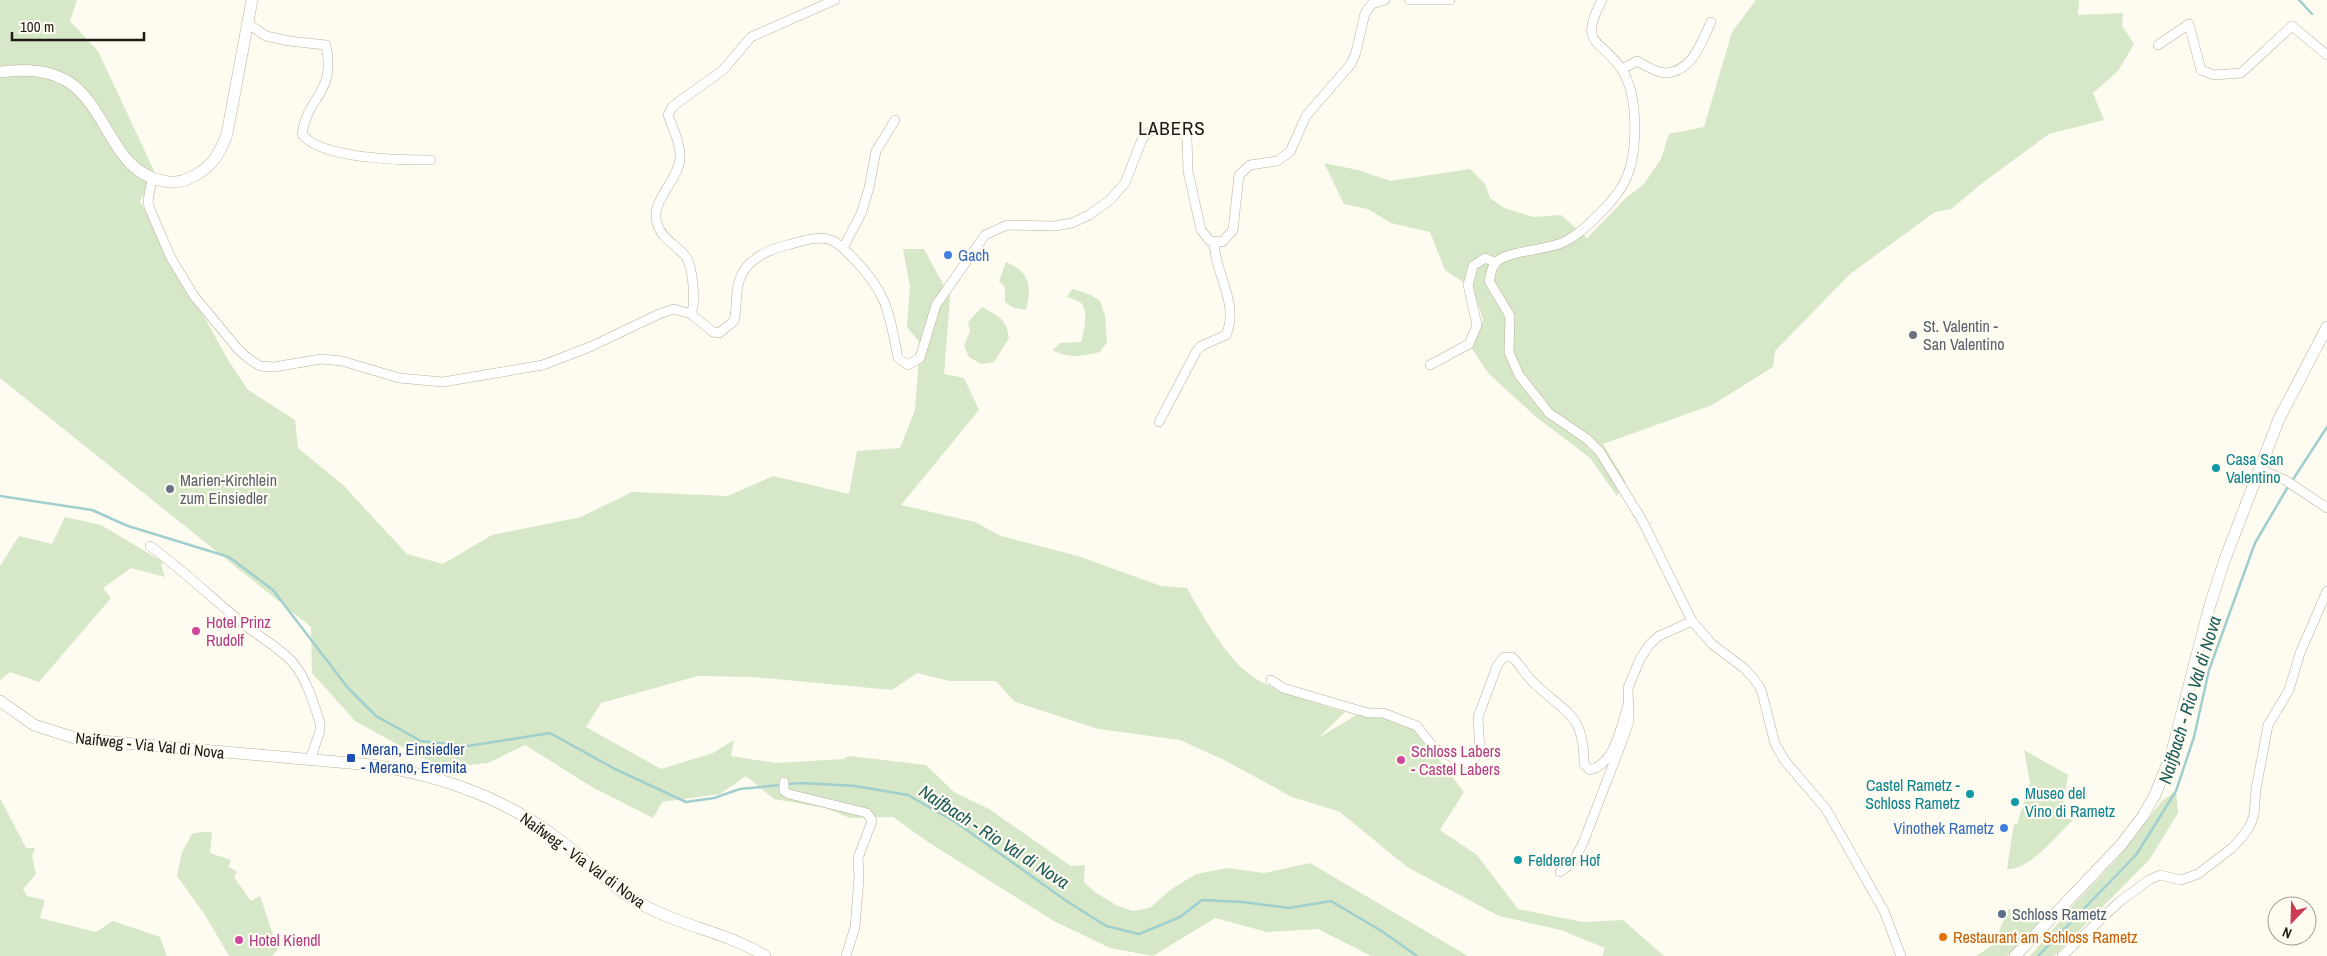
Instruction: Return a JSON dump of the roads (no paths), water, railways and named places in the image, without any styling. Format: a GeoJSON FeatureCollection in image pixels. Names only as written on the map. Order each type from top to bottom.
{"type":"FeatureCollection","features":[{"type":"Feature","properties":{"kind":"main road"},"geometry":{"type":"LineString","coordinates":[[0,72],[37,71],[66,81],[90,102],[126,159],[139,172],[152,180],[171,183],[187,180],[209,167],[220,154],[227,134],[252,0]]}},
{"type":"Feature","properties":{"kind":"main road"},"geometry":{"type":"LineString","coordinates":[[2016,955],[2121,845],[2143,816],[2155,795],[2170,754],[2210,605],[2260,469],[2290,396],[2327,327]]}},
{"type":"Feature","properties":{"kind":"main road","name":"Naifweg - Via Val di Nova"},"geometry":{"type":"LineString","coordinates":[[0,700],[34,725],[78,739],[372,765],[419,774],[456,785],[496,801],[556,837],[647,907],[737,940],[765,956]]}},
{"type":"Feature","properties":{"kind":"street"},"geometry":{"type":"LineString","coordinates":[[691,314],[694,296],[689,263],[686,257],[661,234],[656,221],[657,206],[670,185],[680,159],[678,144],[668,115],[670,111],[723,70],[751,37],[835,0]]}},
{"type":"Feature","properties":{"kind":"street"},"geometry":{"type":"LineString","coordinates":[[152,180],[148,201],[171,258],[194,296],[248,359],[260,366],[274,368],[321,359],[342,361],[399,378],[443,382],[543,365],[592,346],[659,314],[674,309],[691,314],[713,332],[719,333],[734,320],[737,286],[741,274],[747,266],[763,254],[780,246],[816,238],[833,241],[843,248],[872,277],[889,313],[898,358],[908,365],[920,358],[936,305],[984,235],[1004,226],[1054,226],[1072,223],[1089,215],[1110,200],[1125,183],[1141,142],[1146,135],[1156,128],[1168,127],[1180,130],[1185,134],[1189,144],[1188,171],[1201,230],[1210,241],[1222,242],[1233,230],[1239,175],[1250,165],[1277,161],[1290,152],[1306,116],[1351,64],[1365,13],[1372,4],[1385,0]]}},
{"type":"Feature","properties":{"kind":"street"},"geometry":{"type":"LineString","coordinates":[[1409,0],[1450,0]]}},
{"type":"Feature","properties":{"kind":"street"},"geometry":{"type":"LineString","coordinates":[[1602,0],[1592,20],[1592,31],[1598,46],[1622,69],[1631,100],[1634,138],[1629,170],[1620,191],[1578,233],[1553,247],[1506,257],[1496,263],[1491,270],[1490,281],[1510,316],[1509,352],[1519,375],[1549,413],[1595,445],[1607,460],[1642,520],[1692,621],[1712,644],[1745,668],[1761,689],[1775,744],[1785,761],[1826,809],[1884,911],[1901,956]]}},
{"type":"Feature","properties":{"kind":"street"},"geometry":{"type":"LineString","coordinates":[[1622,69],[1637,61],[1657,71],[1666,73],[1677,70],[1694,58],[1711,22]]}},
{"type":"Feature","properties":{"kind":"street"},"geometry":{"type":"LineString","coordinates":[[247,23],[266,36],[289,41],[326,45],[329,74],[323,91],[306,118],[302,134],[306,139],[323,147],[384,160],[432,160]]}},
{"type":"Feature","properties":{"kind":"street"},"geometry":{"type":"LineString","coordinates":[[2158,45],[2189,24],[2201,70],[2214,75],[2242,73],[2292,26],[2327,55]]}},
{"type":"Feature","properties":{"kind":"street"},"geometry":{"type":"LineString","coordinates":[[843,248],[861,214],[869,188],[876,151],[895,120]]}},
{"type":"Feature","properties":{"kind":"street"},"geometry":{"type":"LineString","coordinates":[[1159,422],[1196,352],[1201,346],[1226,335],[1229,328],[1228,297],[1214,255],[1214,241]]}},
{"type":"Feature","properties":{"kind":"street"},"geometry":{"type":"LineString","coordinates":[[1430,365],[1469,344],[1477,325],[1468,285],[1473,266],[1485,258],[1496,263]]}},
{"type":"Feature","properties":{"kind":"street"},"geometry":{"type":"LineString","coordinates":[[2260,469],[2284,480],[2327,508]]}},
{"type":"Feature","properties":{"kind":"street"},"geometry":{"type":"LineString","coordinates":[[150,546],[184,571],[247,627],[281,651],[294,665],[305,682],[320,723],[320,730],[310,760]]}},
{"type":"Feature","properties":{"kind":"street"},"geometry":{"type":"LineString","coordinates":[[2062,956],[2119,902],[2149,880],[2160,875],[2181,880],[2198,874],[2232,848],[2250,826],[2254,815],[2256,789],[2268,725],[2289,690],[2300,653],[2327,590]]}},
{"type":"Feature","properties":{"kind":"street"},"geometry":{"type":"LineString","coordinates":[[1560,872],[1573,862],[1583,843],[1629,722],[1628,688],[1632,676],[1650,644],[1659,636],[1692,621]]}},
{"type":"Feature","properties":{"kind":"street"},"geometry":{"type":"LineString","coordinates":[[1271,680],[1283,688],[1368,713],[1383,713],[1417,726],[1434,748],[1464,763],[1474,759],[1480,750],[1478,717],[1497,666],[1504,657],[1512,657],[1519,663],[1526,676],[1570,714],[1582,734],[1584,764],[1590,770],[1601,767],[1611,753],[1628,702]]}},
{"type":"Feature","properties":{"kind":"street"},"geometry":{"type":"LineString","coordinates":[[783,785],[788,794],[867,812],[872,821],[858,858],[858,902],[855,927],[846,956]]}},
{"type":"Feature","properties":{"kind":"waterway"},"geometry":{"type":"LineString","coordinates":[[2299,0],[2312,14]]}},
{"type":"Feature","properties":{"kind":"waterway","name":"Naifbach - Rio Val di Nova"},"geometry":{"type":"LineString","coordinates":[[2292,481],[2327,427]]}},
{"type":"Feature","properties":{"kind":"waterway","name":"Naifbach - Rio Val di Nova"},"geometry":{"type":"LineString","coordinates":[[2038,956],[2136,855],[2176,791],[2194,737],[2209,670],[2255,543],[2289,485]]}},
{"type":"Feature","properties":{"kind":"waterway","name":"Naifbach - Rio Val di Nova"},"geometry":{"type":"LineString","coordinates":[[0,496],[92,510],[128,526],[229,557],[273,590],[348,688],[376,716],[421,741],[468,746],[550,733],[615,769],[686,802],[714,798],[740,789],[781,785]]}},
{"type":"Feature","properties":{"kind":"waterway","name":"Naifbach - Rio Val di Nova"},"geometry":{"type":"LineString","coordinates":[[787,784],[855,786],[908,795],[957,823],[1065,900],[1106,926],[1139,934],[1180,917],[1202,900],[1243,902],[1289,908],[1331,901],[1383,932],[1417,956]]}},
{"type":"Feature","properties":{"kind":"place","name":"Gach"},"geometry":{"type":"Point","coordinates":[948,255]}},
{"type":"Feature","properties":{"kind":"place","name":"St. Valentin - San Valentino"},"geometry":{"type":"Point","coordinates":[1913,335]}},
{"type":"Feature","properties":{"kind":"place","name":"Casa San Valentino"},"geometry":{"type":"Point","coordinates":[2216,468]}},
{"type":"Feature","properties":{"kind":"place","name":"Marien-Kirchlein zum Einsiedler"},"geometry":{"type":"Point","coordinates":[170,489]}},
{"type":"Feature","properties":{"kind":"place","name":"Hotel Prinz Rudolf"},"geometry":{"type":"Point","coordinates":[196,631]}},
{"type":"Feature","properties":{"kind":"place","name":"Meran, Einsiedler - Merano, Eremita"},"geometry":{"type":"Point","coordinates":[351,758]}},
{"type":"Feature","properties":{"kind":"place","name":"Schloss Labers - Castel Labers"},"geometry":{"type":"Point","coordinates":[1401,760]}},
{"type":"Feature","properties":{"kind":"place","name":"Castel Rametz - Schloss Rametz"},"geometry":{"type":"Point","coordinates":[1970,794]}},
{"type":"Feature","properties":{"kind":"place","name":"Museo del Vino di Rametz"},"geometry":{"type":"Point","coordinates":[2015,802]}},
{"type":"Feature","properties":{"kind":"place","name":"Vinothek Rametz"},"geometry":{"type":"Point","coordinates":[2004,828]}},
{"type":"Feature","properties":{"kind":"place","name":"Felderer Hof"},"geometry":{"type":"Point","coordinates":[1518,860]}},
{"type":"Feature","properties":{"kind":"place","name":"Schloss Rametz"},"geometry":{"type":"Point","coordinates":[2002,914]}},
{"type":"Feature","properties":{"kind":"place","name":"Restaurant am Schloss Rametz"},"geometry":{"type":"Point","coordinates":[1943,937]}},
{"type":"Feature","properties":{"kind":"place","name":"Hotel Kiendl"},"geometry":{"type":"Point","coordinates":[239,940]}},
{"type":"Feature","properties":{"kind":"district","name":"LABERS"},"geometry":{"type":"Point","coordinates":[1172,128]}}]}
